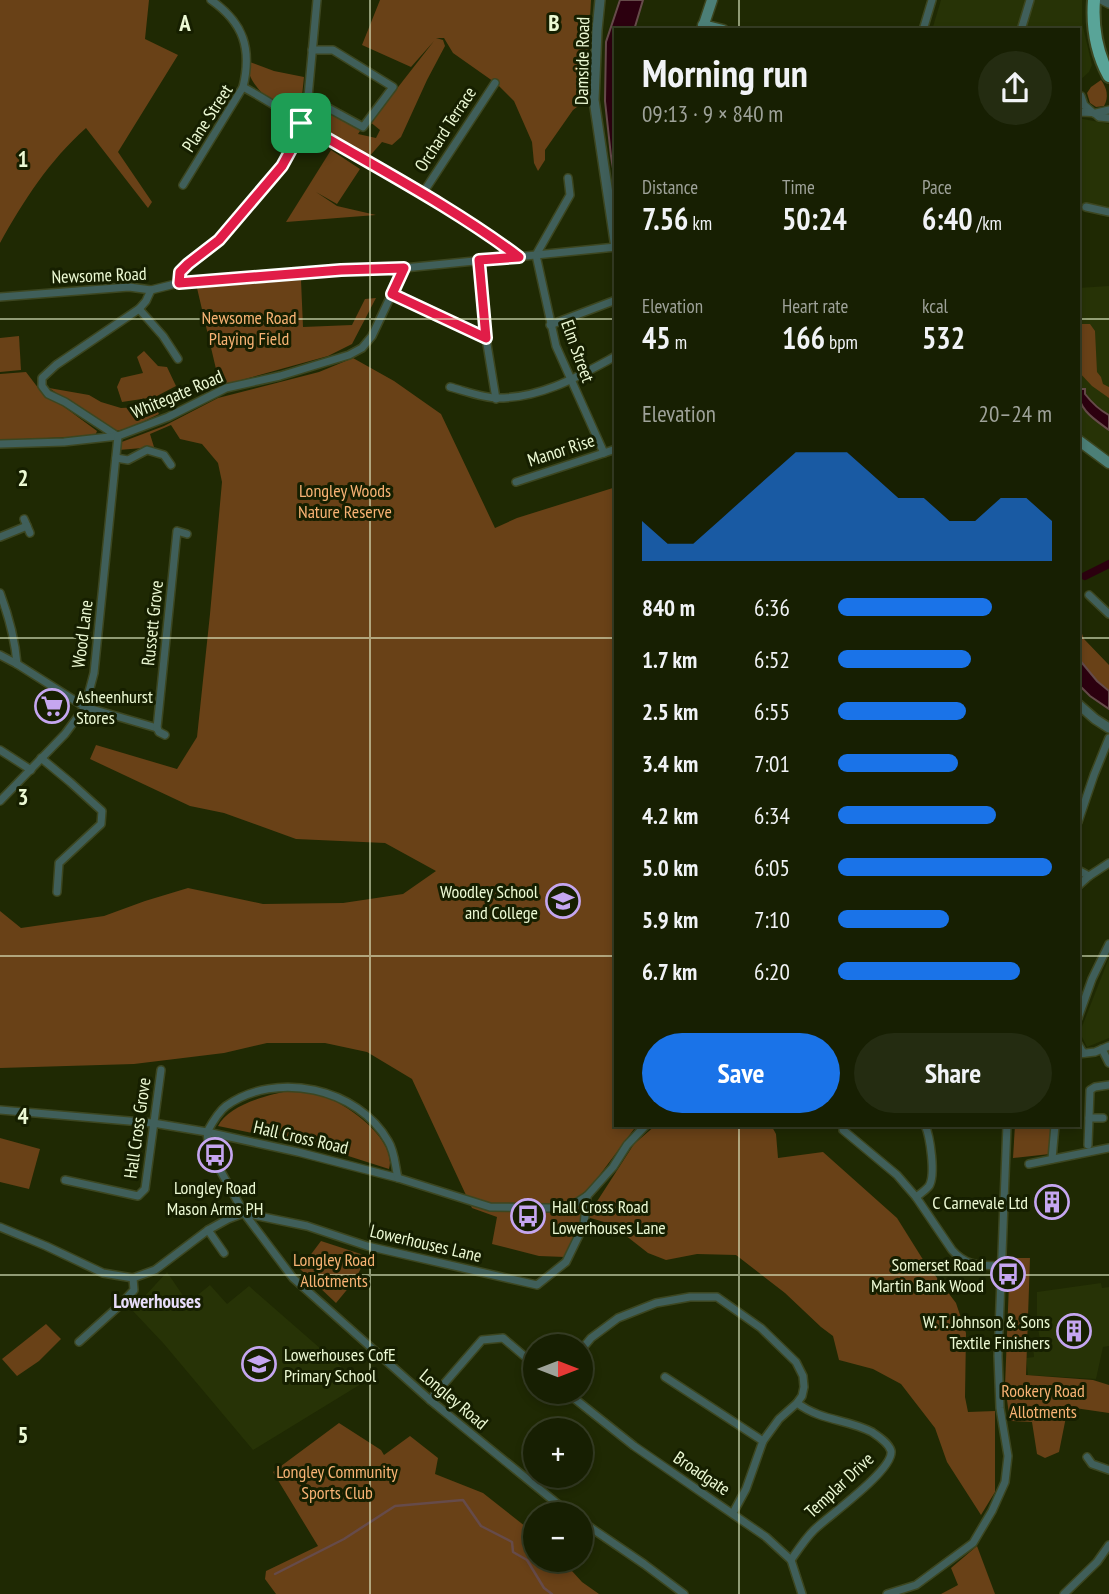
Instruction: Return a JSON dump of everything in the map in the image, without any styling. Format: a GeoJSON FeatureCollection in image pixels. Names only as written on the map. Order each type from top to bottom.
{"type":"FeatureCollection","features":[{"type":"Feature","properties":{"kind":"highway"},"geometry":{"type":"LineString","coordinates":[[1094,0],[1095,39],[1109,76]]}},
{"type":"Feature","properties":{"kind":"main road"},"geometry":{"type":"LineString","coordinates":[[702,27],[712,0]]}},
{"type":"Feature","properties":{"kind":"main road"},"geometry":{"type":"LineString","coordinates":[[1080,441],[1109,463]]}},
{"type":"Feature","properties":{"kind":"street"},"geometry":{"type":"LineString","coordinates":[[211,0],[233,19],[245,41],[247,69],[243,87]]}},
{"type":"Feature","properties":{"kind":"street"},"geometry":{"type":"LineString","coordinates":[[179,283],[180,272],[219,240],[282,166],[293,146],[308,97],[317,0]]}},
{"type":"Feature","properties":{"kind":"street","name":"Damside Road"},"geometry":{"type":"LineString","coordinates":[[600,0],[594,100],[614,234]]}},
{"type":"Feature","properties":{"kind":"street"},"geometry":{"type":"LineString","coordinates":[[924,28],[932,0]]}},
{"type":"Feature","properties":{"kind":"street"},"geometry":{"type":"LineString","coordinates":[[1022,28],[1030,0]]}},
{"type":"Feature","properties":{"kind":"street"},"geometry":{"type":"LineString","coordinates":[[1101,0],[1109,4]]}},
{"type":"Feature","properties":{"kind":"street"},"geometry":{"type":"LineString","coordinates":[[308,97],[363,127],[393,88],[333,50],[312,50]]}},
{"type":"Feature","properties":{"kind":"street","name":"Orchard Terrace"},"geometry":{"type":"LineString","coordinates":[[423,193],[495,83]]}},
{"type":"Feature","properties":{"kind":"street","name":"Plane Street"},"geometry":{"type":"LineString","coordinates":[[183,185],[243,87],[423,193],[487,233],[519,257]]}},
{"type":"Feature","properties":{"kind":"street"},"geometry":{"type":"LineString","coordinates":[[1080,108],[1086,113],[1109,110]]}},
{"type":"Feature","properties":{"kind":"street"},"geometry":{"type":"LineString","coordinates":[[1094,113],[1099,117],[1109,118]]}},
{"type":"Feature","properties":{"kind":"street"},"geometry":{"type":"LineString","coordinates":[[536,255],[570,195],[568,178]]}},
{"type":"Feature","properties":{"kind":"street"},"geometry":{"type":"LineString","coordinates":[[1086,206],[1109,212]]}},
{"type":"Feature","properties":{"kind":"street","name":"Newsome Road"},"geometry":{"type":"LineString","coordinates":[[0,297],[129,287],[151,290],[179,283],[341,270],[404,268],[614,247]]}},
{"type":"Feature","properties":{"kind":"street","name":"Elm Street"},"geometry":{"type":"LineString","coordinates":[[536,255],[556,346],[604,453]]}},
{"type":"Feature","properties":{"kind":"street"},"geometry":{"type":"LineString","coordinates":[[479,260],[486,338],[496,399]]}},
{"type":"Feature","properties":{"kind":"street","name":"Whitegate Road"},"geometry":{"type":"LineString","coordinates":[[0,444],[64,442],[118,436],[226,388],[280,376],[349,355],[362,348],[372,336],[404,268]]}},
{"type":"Feature","properties":{"kind":"street"},"geometry":{"type":"LineString","coordinates":[[118,436],[48,394],[42,386],[42,378],[56,365],[139,309],[151,290]]}},
{"type":"Feature","properties":{"kind":"street"},"geometry":{"type":"LineString","coordinates":[[392,294],[486,338]]}},
{"type":"Feature","properties":{"kind":"street"},"geometry":{"type":"LineString","coordinates":[[550,325],[614,301]]}},
{"type":"Feature","properties":{"kind":"street"},"geometry":{"type":"LineString","coordinates":[[139,309],[163,336],[178,359]]}},
{"type":"Feature","properties":{"kind":"street"},"geometry":{"type":"LineString","coordinates":[[450,387],[496,399],[533,395],[570,380],[614,357]]}},
{"type":"Feature","properties":{"kind":"street","name":"Wood Lane"},"geometry":{"type":"LineString","coordinates":[[0,801],[65,734],[85,706],[94,673],[118,436]]}},
{"type":"Feature","properties":{"kind":"street"},"geometry":{"type":"LineString","coordinates":[[116,458],[128,460],[147,450],[164,454],[171,466]]}},
{"type":"Feature","properties":{"kind":"street","name":"Manor Rise"},"geometry":{"type":"LineString","coordinates":[[516,482],[614,450]]}},
{"type":"Feature","properties":{"kind":"street"},"geometry":{"type":"LineString","coordinates":[[0,537],[27,526]]}},
{"type":"Feature","properties":{"kind":"street","name":"Russett Grove"},"geometry":{"type":"LineString","coordinates":[[157,728],[177,531],[187,534]]}},
{"type":"Feature","properties":{"kind":"street"},"geometry":{"type":"LineString","coordinates":[[0,593],[9,615],[17,664]]}},
{"type":"Feature","properties":{"kind":"street"},"geometry":{"type":"LineString","coordinates":[[1089,595],[1109,614]]}},
{"type":"Feature","properties":{"kind":"street"},"geometry":{"type":"LineString","coordinates":[[0,655],[85,706],[157,728],[165,735]]}},
{"type":"Feature","properties":{"kind":"street"},"geometry":{"type":"LineString","coordinates":[[1080,706],[1109,728]]}},
{"type":"Feature","properties":{"kind":"street"},"geometry":{"type":"LineString","coordinates":[[1080,816],[1109,738]]}},
{"type":"Feature","properties":{"kind":"street"},"geometry":{"type":"LineString","coordinates":[[0,750],[31,770]]}},
{"type":"Feature","properties":{"kind":"street"},"geometry":{"type":"LineString","coordinates":[[41,758],[102,811],[100,824],[59,863],[57,892]]}},
{"type":"Feature","properties":{"kind":"street"},"geometry":{"type":"LineString","coordinates":[[1080,884],[1109,863]]}},
{"type":"Feature","properties":{"kind":"street"},"geometry":{"type":"LineString","coordinates":[[1080,871],[1089,876]]}},
{"type":"Feature","properties":{"kind":"street"},"geometry":{"type":"LineString","coordinates":[[1080,1012],[1109,944]]}},
{"type":"Feature","properties":{"kind":"street"},"geometry":{"type":"LineString","coordinates":[[1081,1053],[1106,1047],[1109,1063]]}},
{"type":"Feature","properties":{"kind":"street","name":"Hall Cross Grove"},"geometry":{"type":"LineString","coordinates":[[65,1180],[138,1196],[145,1189],[161,1070]]}},
{"type":"Feature","properties":{"kind":"street"},"geometry":{"type":"LineString","coordinates":[[1088,1145],[1090,1090],[1109,1085]]}},
{"type":"Feature","properties":{"kind":"street"},"geometry":{"type":"LineString","coordinates":[[207,1132],[226,1107],[249,1094],[282,1087],[333,1094],[356,1107],[388,1140],[398,1178]]}},
{"type":"Feature","properties":{"kind":"street","name":"Hall Cross Road"},"geometry":{"type":"LineString","coordinates":[[0,1110],[153,1123],[207,1132],[398,1178],[490,1207],[550,1208],[573,1205],[587,1196]]}},
{"type":"Feature","properties":{"kind":"street"},"geometry":{"type":"LineString","coordinates":[[1088,1118],[1102,1118]]}},
{"type":"Feature","properties":{"kind":"street"},"geometry":{"type":"LineString","coordinates":[[587,1196],[644,1127]]}},
{"type":"Feature","properties":{"kind":"street"},"geometry":{"type":"LineString","coordinates":[[916,1197],[929,1185],[931,1178],[932,1151],[926,1127]]}},
{"type":"Feature","properties":{"kind":"street"},"geometry":{"type":"LineString","coordinates":[[887,1594],[916,1585],[973,1543],[1005,1482],[1008,1455],[1000,1408],[998,1356],[1007,1127]]}},
{"type":"Feature","properties":{"kind":"street"},"geometry":{"type":"LineString","coordinates":[[1052,1159],[1055,1127]]}},
{"type":"Feature","properties":{"kind":"street"},"geometry":{"type":"LineString","coordinates":[[841,1129],[897,1175],[916,1197],[958,1257],[967,1263],[1001,1266]]}},
{"type":"Feature","properties":{"kind":"street","name":"Longley Road"},"geometry":{"type":"LineString","coordinates":[[207,1132],[209,1150],[244,1213],[293,1278],[430,1400],[555,1502]]}},
{"type":"Feature","properties":{"kind":"street"},"geometry":{"type":"LineString","coordinates":[[1029,1164],[1109,1148]]}},
{"type":"Feature","properties":{"kind":"street","name":"Lowerhouses Lane"},"geometry":{"type":"LineString","coordinates":[[244,1213],[307,1226],[367,1246],[537,1284],[566,1262],[584,1224],[587,1196]]}},
{"type":"Feature","properties":{"kind":"street"},"geometry":{"type":"LineString","coordinates":[[0,1227],[103,1273],[133,1278],[155,1270],[208,1230],[244,1213]]}},
{"type":"Feature","properties":{"kind":"street"},"geometry":{"type":"LineString","coordinates":[[208,1230],[224,1253]]}},
{"type":"Feature","properties":{"kind":"street"},"geometry":{"type":"LineString","coordinates":[[79,1342],[134,1290],[133,1278]]}},
{"type":"Feature","properties":{"kind":"street"},"geometry":{"type":"LineString","coordinates":[[593,1336],[618,1318],[656,1303],[690,1297],[717,1297],[761,1328],[796,1362],[803,1377],[802,1396],[797,1404],[779,1419],[763,1441],[746,1489],[733,1513]]}},
{"type":"Feature","properties":{"kind":"street"},"geometry":{"type":"LineString","coordinates":[[430,1400],[482,1340],[503,1338],[523,1355]]}},
{"type":"Feature","properties":{"kind":"street"},"geometry":{"type":"LineString","coordinates":[[665,1377],[763,1441]]}},
{"type":"Feature","properties":{"kind":"street","name":"Broadgate"},"geometry":{"type":"LineString","coordinates":[[581,1404],[634,1446],[766,1537],[791,1560],[802,1594]]}},
{"type":"Feature","properties":{"kind":"street","name":"Templar Drive"},"geometry":{"type":"LineString","coordinates":[[791,1560],[813,1530],[864,1488],[890,1458],[891,1451],[887,1444],[872,1433],[820,1416],[797,1404]]}},
{"type":"Feature","properties":{"kind":"street"},"geometry":{"type":"LineString","coordinates":[[1087,1457],[1092,1464],[1109,1470]]}},
{"type":"Feature","properties":{"kind":"street"},"geometry":{"type":"LineString","coordinates":[[593,1529],[684,1594]]}},
{"type":"Feature","properties":{"kind":"street"},"geometry":{"type":"LineString","coordinates":[[1064,1594],[1097,1562],[1109,1545]]}},
{"type":"Feature","properties":{"kind":"shaded area"},"geometry":{"type":"Polygon","coordinates":[[[620,0],[643,0],[635,28],[614,28],[614,175],[605,101],[606,42],[620,0]]]}},
{"type":"Feature","properties":{"kind":"shaded area"},"geometry":{"type":"Polygon","coordinates":[[[941,0],[1082,0],[1082,23],[1092,65],[1080,80],[1080,28],[933,28],[941,0]]]}},
{"type":"Feature","properties":{"kind":"shaded area"},"geometry":{"type":"Polygon","coordinates":[[[1080,118],[1109,124],[1109,214],[1080,207],[1080,118]]]}},
{"type":"Feature","properties":{"kind":"shaded area"},"geometry":{"type":"Polygon","coordinates":[[[1109,286],[1109,467],[1080,449],[1080,288],[1109,286]]]}},
{"type":"Feature","properties":{"kind":"shaded area"},"geometry":{"type":"Polygon","coordinates":[[[1080,389],[1085,389],[1090,400],[1109,415],[1109,430],[1093,418],[1081,403],[1080,389]]]}},
{"type":"Feature","properties":{"kind":"shaded area"},"geometry":{"type":"Polygon","coordinates":[[[1080,660],[1109,691],[1109,709],[1080,686],[1080,660]]]}},
{"type":"Feature","properties":{"kind":"shaded area"},"geometry":{"type":"Polygon","coordinates":[[[1109,958],[1109,1038],[1087,1047],[1081,1029],[1109,958]]]}},
{"type":"Feature","properties":{"kind":"shaded area","name":"Lowerhouses CofE Primary School"},"geometry":{"type":"Polygon","coordinates":[[[167,1272],[188,1303],[210,1285],[227,1304],[249,1286],[361,1384],[253,1450],[132,1310],[167,1272]]]}},
{"type":"Feature","properties":{"kind":"shaded area","name":"W. T. Johnson & Sons Textile Finishers"},"geometry":{"type":"Polygon","coordinates":[[[1101,1283],[1102,1288],[1109,1287],[1109,1346],[1103,1347],[1096,1379],[1028,1375],[1026,1358],[1034,1357],[1033,1347],[1041,1346],[1037,1322],[1037,1292],[1101,1283]]]}},
{"type":"Feature","properties":{"kind":"green space"},"geometry":{"type":"Polygon","coordinates":[[[0,0],[149,0],[145,39],[178,55],[118,152],[152,202],[148,208],[86,128],[60,154],[38,182],[0,243],[0,0]]]}},
{"type":"Feature","properties":{"kind":"green space"},"geometry":{"type":"Polygon","coordinates":[[[380,0],[591,0],[589,98],[573,110],[545,150],[545,160],[538,171],[534,163],[532,142],[514,101],[497,84],[453,53],[444,38],[436,38],[443,40],[445,46],[401,137],[392,145],[382,142],[368,158],[317,126],[313,102],[362,128],[358,134],[376,138],[380,130],[369,121],[434,41],[411,67],[362,45],[380,0]]]}},
{"type":"Feature","properties":{"kind":"green space"},"geometry":{"type":"Polygon","coordinates":[[[247,61],[274,71],[304,77],[299,103],[275,106],[252,81],[247,61]]]}},
{"type":"Feature","properties":{"kind":"green space"},"geometry":{"type":"Polygon","coordinates":[[[1101,80],[1107,96],[1104,106],[1096,107],[1090,103],[1087,93],[1101,80]]]}},
{"type":"Feature","properties":{"kind":"green space"},"geometry":{"type":"Polygon","coordinates":[[[331,150],[360,169],[337,204],[316,192],[337,206],[376,215],[286,222],[331,150]]]}},
{"type":"Feature","properties":{"kind":"green space","name":"Newsome Road Playing Field"},"geometry":{"type":"Polygon","coordinates":[[[301,280],[303,327],[352,325],[365,299],[376,298],[352,344],[328,356],[220,386],[197,288],[301,280]]]}},
{"type":"Feature","properties":{"kind":"green space"},"geometry":{"type":"Polygon","coordinates":[[[1080,324],[1090,324],[1095,331],[1097,372],[1103,384],[1109,387],[1109,398],[1080,373],[1080,324]]]}},
{"type":"Feature","properties":{"kind":"green space"},"geometry":{"type":"Polygon","coordinates":[[[19,336],[21,370],[0,372],[0,338],[19,336]]]}},
{"type":"Feature","properties":{"kind":"green space"},"geometry":{"type":"Polygon","coordinates":[[[144,351],[158,366],[167,367],[176,386],[155,397],[122,402],[117,387],[121,378],[143,373],[137,357],[144,351]]]}},
{"type":"Feature","properties":{"kind":"green space","name":"Longley Woods Nature Reserve"},"geometry":{"type":"Polygon","coordinates":[[[353,358],[394,381],[441,414],[495,528],[517,518],[614,488],[614,1127],[636,1127],[590,1188],[583,1223],[565,1257],[539,1256],[492,1244],[497,1217],[472,1208],[412,1079],[367,1052],[325,1043],[267,1043],[224,1053],[134,1064],[0,1068],[0,911],[21,928],[104,916],[188,888],[263,904],[343,903],[403,894],[436,871],[385,843],[296,839],[224,813],[190,806],[90,759],[96,745],[177,769],[197,737],[210,614],[222,482],[218,463],[202,444],[180,439],[171,425],[150,434],[154,447],[119,450],[119,443],[164,426],[218,398],[319,372],[353,358]]]}},
{"type":"Feature","properties":{"kind":"green space"},"geometry":{"type":"Polygon","coordinates":[[[26,372],[45,397],[63,406],[97,431],[95,436],[0,440],[0,374],[26,372]]]}},
{"type":"Feature","properties":{"kind":"green space"},"geometry":{"type":"Polygon","coordinates":[[[49,388],[89,395],[121,408],[153,403],[159,414],[130,427],[112,431],[49,388]]]}},
{"type":"Feature","properties":{"kind":"green space"},"geometry":{"type":"Polygon","coordinates":[[[1080,628],[1084,639],[1109,665],[1109,691],[1080,660],[1080,628]]]}},
{"type":"Feature","properties":{"kind":"green space"},"geometry":{"type":"Polygon","coordinates":[[[290,1091],[324,1096],[360,1117],[386,1147],[390,1158],[389,1169],[320,1147],[218,1126],[240,1106],[290,1091]]]}},
{"type":"Feature","properties":{"kind":"green space"},"geometry":{"type":"Polygon","coordinates":[[[654,1127],[772,1127],[776,1134],[778,1158],[823,1152],[897,1218],[922,1258],[956,1303],[966,1333],[965,1397],[968,1412],[995,1411],[995,1492],[981,1515],[947,1462],[935,1428],[901,1384],[873,1369],[839,1360],[833,1336],[785,1293],[736,1255],[697,1254],[666,1260],[648,1253],[611,1224],[587,1217],[634,1144],[654,1127]]]}},
{"type":"Feature","properties":{"kind":"green space"},"geometry":{"type":"Polygon","coordinates":[[[1015,1127],[1053,1127],[1050,1154],[1013,1158],[1015,1127]]]}},
{"type":"Feature","properties":{"kind":"green space"},"geometry":{"type":"Polygon","coordinates":[[[0,1138],[40,1149],[29,1189],[0,1182],[0,1138]]]}},
{"type":"Feature","properties":{"kind":"green space","name":"Longley Road Allotments"},"geometry":{"type":"Polygon","coordinates":[[[321,1241],[367,1256],[355,1280],[336,1303],[300,1269],[321,1241]]]}},
{"type":"Feature","properties":{"kind":"green space","name":"Rookery Road Allotments"},"geometry":{"type":"Polygon","coordinates":[[[1010,1258],[1030,1258],[1026,1375],[1093,1380],[1109,1385],[1109,1413],[1068,1407],[1059,1452],[1045,1458],[1037,1454],[1032,1422],[1010,1421],[1005,1386],[1010,1258]]]}},
{"type":"Feature","properties":{"kind":"green space"},"geometry":{"type":"Polygon","coordinates":[[[46,1324],[61,1339],[39,1361],[17,1376],[2,1359],[46,1324]]]}},
{"type":"Feature","properties":{"kind":"green space","name":"Longley Community Sports Club"},"geometry":{"type":"Polygon","coordinates":[[[339,1423],[381,1450],[384,1455],[410,1436],[438,1458],[435,1474],[483,1493],[523,1525],[523,1572],[573,1572],[599,1594],[276,1594],[265,1579],[266,1571],[318,1546],[273,1472],[339,1423]]]}},
{"type":"Feature","properties":{"kind":"green space"},"geometry":{"type":"Polygon","coordinates":[[[977,1546],[995,1594],[941,1594],[958,1585],[951,1568],[977,1546]]]}},
{"type":"Feature","properties":{"kind":"waterway"},"geometry":{"type":"LineString","coordinates":[[1085,576],[1109,564]]}},
{"type":"Feature","properties":{"kind":"waterway"},"geometry":{"type":"LineString","coordinates":[[275,1574],[344,1539],[395,1506],[463,1500],[481,1526],[512,1542],[513,1552],[527,1560],[544,1588],[552,1594]]}},
{"type":"Feature","properties":{"kind":"place","name":"Asheenhurst Stores"},"geometry":{"type":"Point","coordinates":[52,706]}},
{"type":"Feature","properties":{"kind":"place","name":"Woodley School and College"},"geometry":{"type":"Point","coordinates":[563,901]}},
{"type":"Feature","properties":{"kind":"place","name":"Longley Road Mason Arms PH"},"geometry":{"type":"Point","coordinates":[215,1155]}},
{"type":"Feature","properties":{"kind":"place","name":"C Carnevale Ltd"},"geometry":{"type":"Point","coordinates":[1052,1202]}},
{"type":"Feature","properties":{"kind":"place","name":"Hall Cross Road Lowerhouses Lane"},"geometry":{"type":"Point","coordinates":[528,1216]}},
{"type":"Feature","properties":{"kind":"place","name":"Somerset Road Martin Bank Wood"},"geometry":{"type":"Point","coordinates":[1008,1274]}},
{"type":"Feature","properties":{"kind":"place","name":"W. T. Johnson & Sons Textile Finishers"},"geometry":{"type":"Point","coordinates":[1074,1331]}},
{"type":"Feature","properties":{"kind":"place","name":"Lowerhouses CofE Primary School"},"geometry":{"type":"Point","coordinates":[259,1364]}},
{"type":"Feature","properties":{"kind":"district","name":"Lowerhouses"},"geometry":{"type":"Point","coordinates":[157,1301]}},
{"type":"Feature","properties":{"kind":"route"},"geometry":{"type":"LineString","coordinates":[[301,123],[423,193],[487,233],[519,257],[479,260],[486,338],[392,294],[404,268],[341,270],[179,283],[180,272],[219,240],[282,166],[301,123]]}}]}
